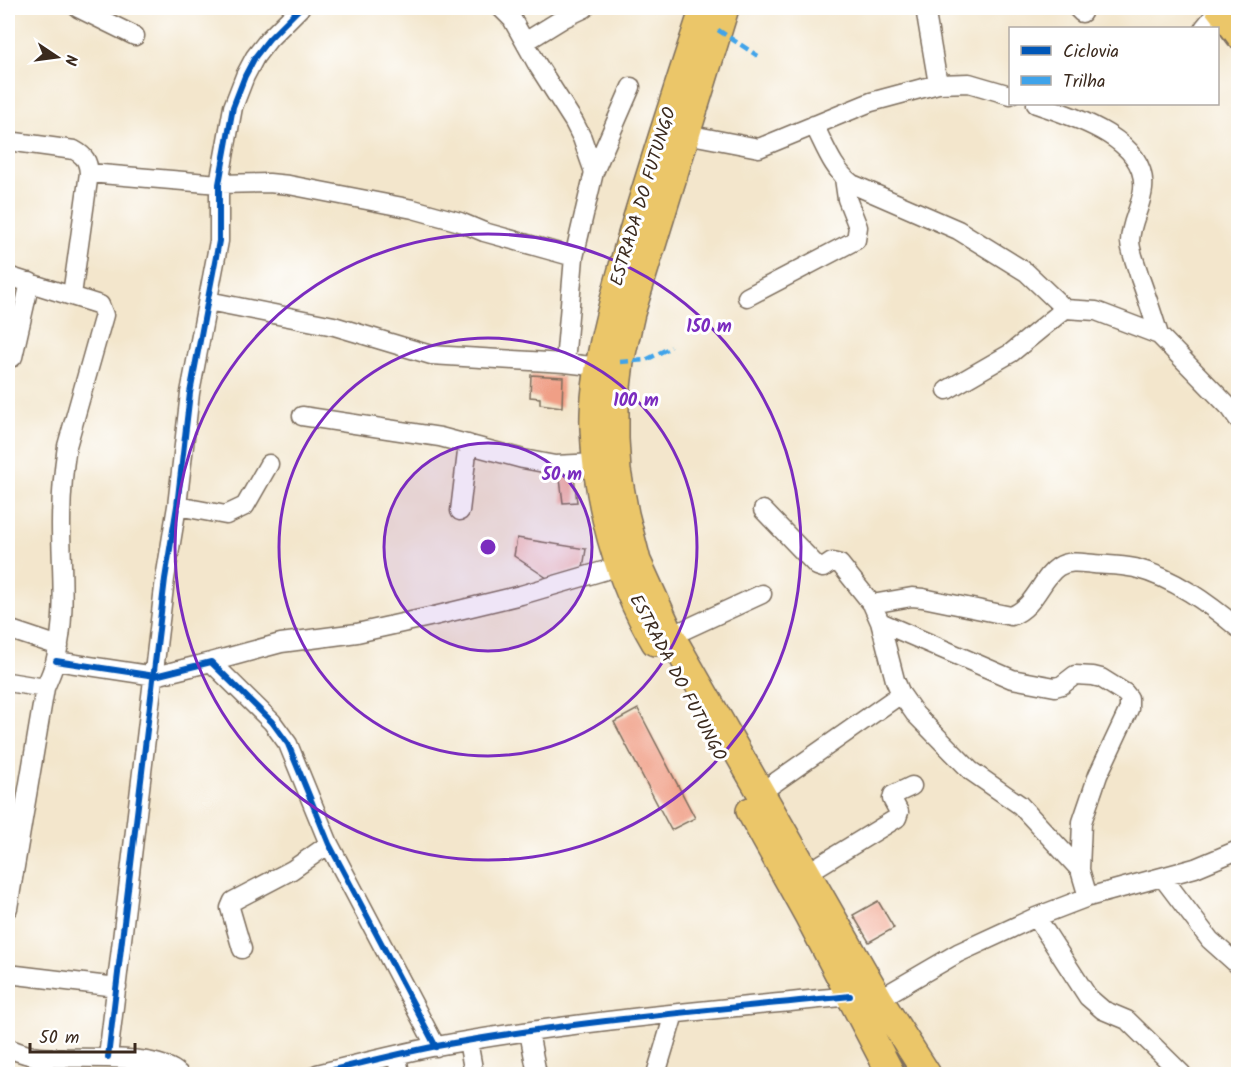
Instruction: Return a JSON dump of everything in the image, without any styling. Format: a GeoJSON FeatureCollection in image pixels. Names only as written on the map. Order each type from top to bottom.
{"type":"FeatureCollection","features":[{"type":"Feature","properties":{"kind":"highway","name":"ESTRADA DO FUTUNGO"},"geometry":{"type":"LineString","coordinates":[[704,8],[656,154],[631,240],[612,306],[600,367],[594,428],[597,463],[609,535],[636,606],[650,634],[809,917],[891,1074]]}},
{"type":"Feature","properties":{"kind":"highway","name":"ESTRADA DO FUTUNGO"},"geometry":{"type":"LineString","coordinates":[[725,8],[631,313],[620,362],[615,404],[617,471],[625,514],[637,561],[671,636],[879,999],[927,1074]]}},
{"type":"Feature","properties":{"kind":"main road"},"geometry":{"type":"LineString","coordinates":[[1217,9],[1239,37]]}},
{"type":"Feature","properties":{"kind":"street"},"geometry":{"type":"LineString","coordinates":[[78,8],[135,36]]}},
{"type":"Feature","properties":{"kind":"street"},"geometry":{"type":"LineString","coordinates":[[108,1057],[165,579],[177,506],[190,393],[219,241],[219,184],[233,107],[255,57],[269,39],[300,8]]}},
{"type":"Feature","properties":{"kind":"street"},"geometry":{"type":"LineString","coordinates":[[525,42],[585,8]]}},
{"type":"Feature","properties":{"kind":"street"},"geometry":{"type":"LineString","coordinates":[[925,8],[938,84]]}},
{"type":"Feature","properties":{"kind":"street"},"geometry":{"type":"LineString","coordinates":[[1205,27],[1217,9]]}},
{"type":"Feature","properties":{"kind":"street"},"geometry":{"type":"LineString","coordinates":[[511,11],[525,42],[574,122],[594,172]]}},
{"type":"Feature","properties":{"kind":"street"},"geometry":{"type":"LineString","coordinates":[[686,134],[759,148],[872,102],[938,84],[969,83],[1009,94]]}},
{"type":"Feature","properties":{"kind":"street"},"geometry":{"type":"LineString","coordinates":[[565,363],[574,257],[594,172],[631,87]]}},
{"type":"Feature","properties":{"kind":"street"},"geometry":{"type":"LineString","coordinates":[[1039,105],[1108,132],[1135,160],[1142,174],[1144,187],[1131,228],[1131,249],[1159,334]]}},
{"type":"Feature","properties":{"kind":"street"},"geometry":{"type":"LineString","coordinates":[[814,125],[838,172],[852,184],[968,236],[1026,272],[1065,309],[1096,311],[1159,334],[1236,408]]}},
{"type":"Feature","properties":{"kind":"street"},"geometry":{"type":"LineString","coordinates":[[8,141],[74,150],[88,162],[89,173],[72,295]]}},
{"type":"Feature","properties":{"kind":"street"},"geometry":{"type":"LineString","coordinates":[[89,173],[219,184],[289,185],[413,209],[574,257]]}},
{"type":"Feature","properties":{"kind":"street"},"geometry":{"type":"LineString","coordinates":[[747,297],[856,240],[858,227],[847,200],[844,178]]}},
{"type":"Feature","properties":{"kind":"street"},"geometry":{"type":"LineString","coordinates":[[8,276],[100,305],[104,315],[63,467],[61,523],[63,613],[57,653],[45,688],[8,908]]}},
{"type":"Feature","properties":{"kind":"street"},"geometry":{"type":"LineString","coordinates":[[13,357],[30,282]]}},
{"type":"Feature","properties":{"kind":"street"},"geometry":{"type":"LineString","coordinates":[[208,301],[334,326],[431,355],[600,367]]}},
{"type":"Feature","properties":{"kind":"street"},"geometry":{"type":"LineString","coordinates":[[947,390],[1011,353],[1065,309]]}},
{"type":"Feature","properties":{"kind":"street"},"geometry":{"type":"LineString","coordinates":[[302,416],[440,437],[555,465],[597,463]]}},
{"type":"Feature","properties":{"kind":"street"},"geometry":{"type":"LineString","coordinates":[[460,511],[468,444]]}},
{"type":"Feature","properties":{"kind":"street"},"geometry":{"type":"LineString","coordinates":[[177,506],[226,515],[245,506],[269,464]]}},
{"type":"Feature","properties":{"kind":"street"},"geometry":{"type":"LineString","coordinates":[[763,510],[817,566],[823,568],[832,562],[840,564],[872,603],[880,622],[901,694],[915,714],[971,771],[1008,795],[1020,806],[1080,870]]}},
{"type":"Feature","properties":{"kind":"street"},"geometry":{"type":"LineString","coordinates":[[872,603],[912,597],[923,598],[1011,616],[1019,613],[1028,604],[1057,567],[1070,562],[1133,567],[1154,574],[1175,583],[1220,612],[1239,628]]}},
{"type":"Feature","properties":{"kind":"street"},"geometry":{"type":"LineString","coordinates":[[8,629],[57,653],[155,676],[281,643],[357,633],[434,616],[520,595],[620,566]]}},
{"type":"Feature","properties":{"kind":"street"},"geometry":{"type":"LineString","coordinates":[[671,636],[762,594]]}},
{"type":"Feature","properties":{"kind":"street"},"geometry":{"type":"LineString","coordinates":[[880,622],[1012,679],[1054,687],[1062,685],[1075,675],[1093,676],[1101,678],[1129,698],[1129,709],[1098,775],[1082,822],[1080,870],[1088,897]]}},
{"type":"Feature","properties":{"kind":"street"},"geometry":{"type":"LineString","coordinates":[[211,662],[273,722],[288,744],[329,844],[436,1047]]}},
{"type":"Feature","properties":{"kind":"street"},"geometry":{"type":"LineString","coordinates":[[8,682],[45,688]]}},
{"type":"Feature","properties":{"kind":"street"},"geometry":{"type":"LineString","coordinates":[[760,793],[901,694]]}},
{"type":"Feature","properties":{"kind":"street"},"geometry":{"type":"LineString","coordinates":[[807,873],[897,818],[899,812],[892,799],[893,795],[912,786]]}},
{"type":"Feature","properties":{"kind":"street"},"geometry":{"type":"LineString","coordinates":[[242,949],[230,908],[233,901],[292,870],[329,844]]}},
{"type":"Feature","properties":{"kind":"street"},"geometry":{"type":"LineString","coordinates":[[879,999],[958,953],[1036,916],[1088,897],[1195,868],[1239,850]]}},
{"type":"Feature","properties":{"kind":"street"},"geometry":{"type":"LineString","coordinates":[[1163,878],[1210,940],[1239,965]]}},
{"type":"Feature","properties":{"kind":"street"},"geometry":{"type":"LineString","coordinates":[[1036,916],[1088,997],[1103,1010],[1127,1020],[1182,1074]]}},
{"type":"Feature","properties":{"kind":"street"},"geometry":{"type":"LineString","coordinates":[[8,974],[117,987]]}},
{"type":"Feature","properties":{"kind":"street"},"geometry":{"type":"LineString","coordinates":[[324,1074],[468,1041],[674,1014],[850,996]]}},
{"type":"Feature","properties":{"kind":"street"},"geometry":{"type":"LineString","coordinates":[[656,1074],[674,1014]]}},
{"type":"Feature","properties":{"kind":"street"},"geometry":{"type":"LineString","coordinates":[[529,1032],[537,1074]]}},
{"type":"Feature","properties":{"kind":"street"},"geometry":{"type":"LineString","coordinates":[[468,1041],[474,1074]]}},
{"type":"Feature","properties":{"kind":"street"},"geometry":{"type":"LineString","coordinates":[[8,1048],[39,1057],[108,1057],[163,1064],[173,1068],[179,1074]]}},
{"type":"Feature","properties":{"kind":"street"},"geometry":{"type":"LineString","coordinates":[[397,1056],[400,1074]]}},
{"type":"Feature","properties":{"kind":"building"},"geometry":{"type":"Polygon","coordinates":[[[531,375],[563,377],[562,407],[540,404],[540,398],[530,397],[531,375]]]}},
{"type":"Feature","properties":{"kind":"building"},"geometry":{"type":"Polygon","coordinates":[[[573,469],[577,502],[563,503],[559,471],[573,469]]]}},
{"type":"Feature","properties":{"kind":"building"},"geometry":{"type":"Polygon","coordinates":[[[517,538],[586,549],[583,568],[547,578],[514,556],[517,538]]]}},
{"type":"Feature","properties":{"kind":"building"},"geometry":{"type":"Polygon","coordinates":[[[638,709],[695,818],[671,830],[614,722],[638,709]]]}},
{"type":"Feature","properties":{"kind":"building"},"geometry":{"type":"Polygon","coordinates":[[[878,901],[894,928],[869,942],[853,915],[878,901]]]}},
{"type":"Feature","properties":{"kind":"marked path"},"geometry":{"type":"LineString","coordinates":[[718,30],[758,56]]}},
{"type":"Feature","properties":{"kind":"marked path"},"geometry":{"type":"LineString","coordinates":[[620,362],[646,360],[671,347]]}},
{"type":"Feature","properties":{"kind":"cycle path"},"geometry":{"type":"LineString","coordinates":[[108,1057],[165,579],[177,506],[190,393],[219,241],[219,184],[233,107],[255,57],[269,39],[300,8]]}},
{"type":"Feature","properties":{"kind":"cycle path"},"geometry":{"type":"LineString","coordinates":[[56,661],[155,676],[211,662],[272,722],[288,744],[329,844],[436,1047]]}},
{"type":"Feature","properties":{"kind":"cycle path"},"geometry":{"type":"LineString","coordinates":[[317,1074],[437,1046],[488,1037],[643,1017],[850,996]]}}]}
